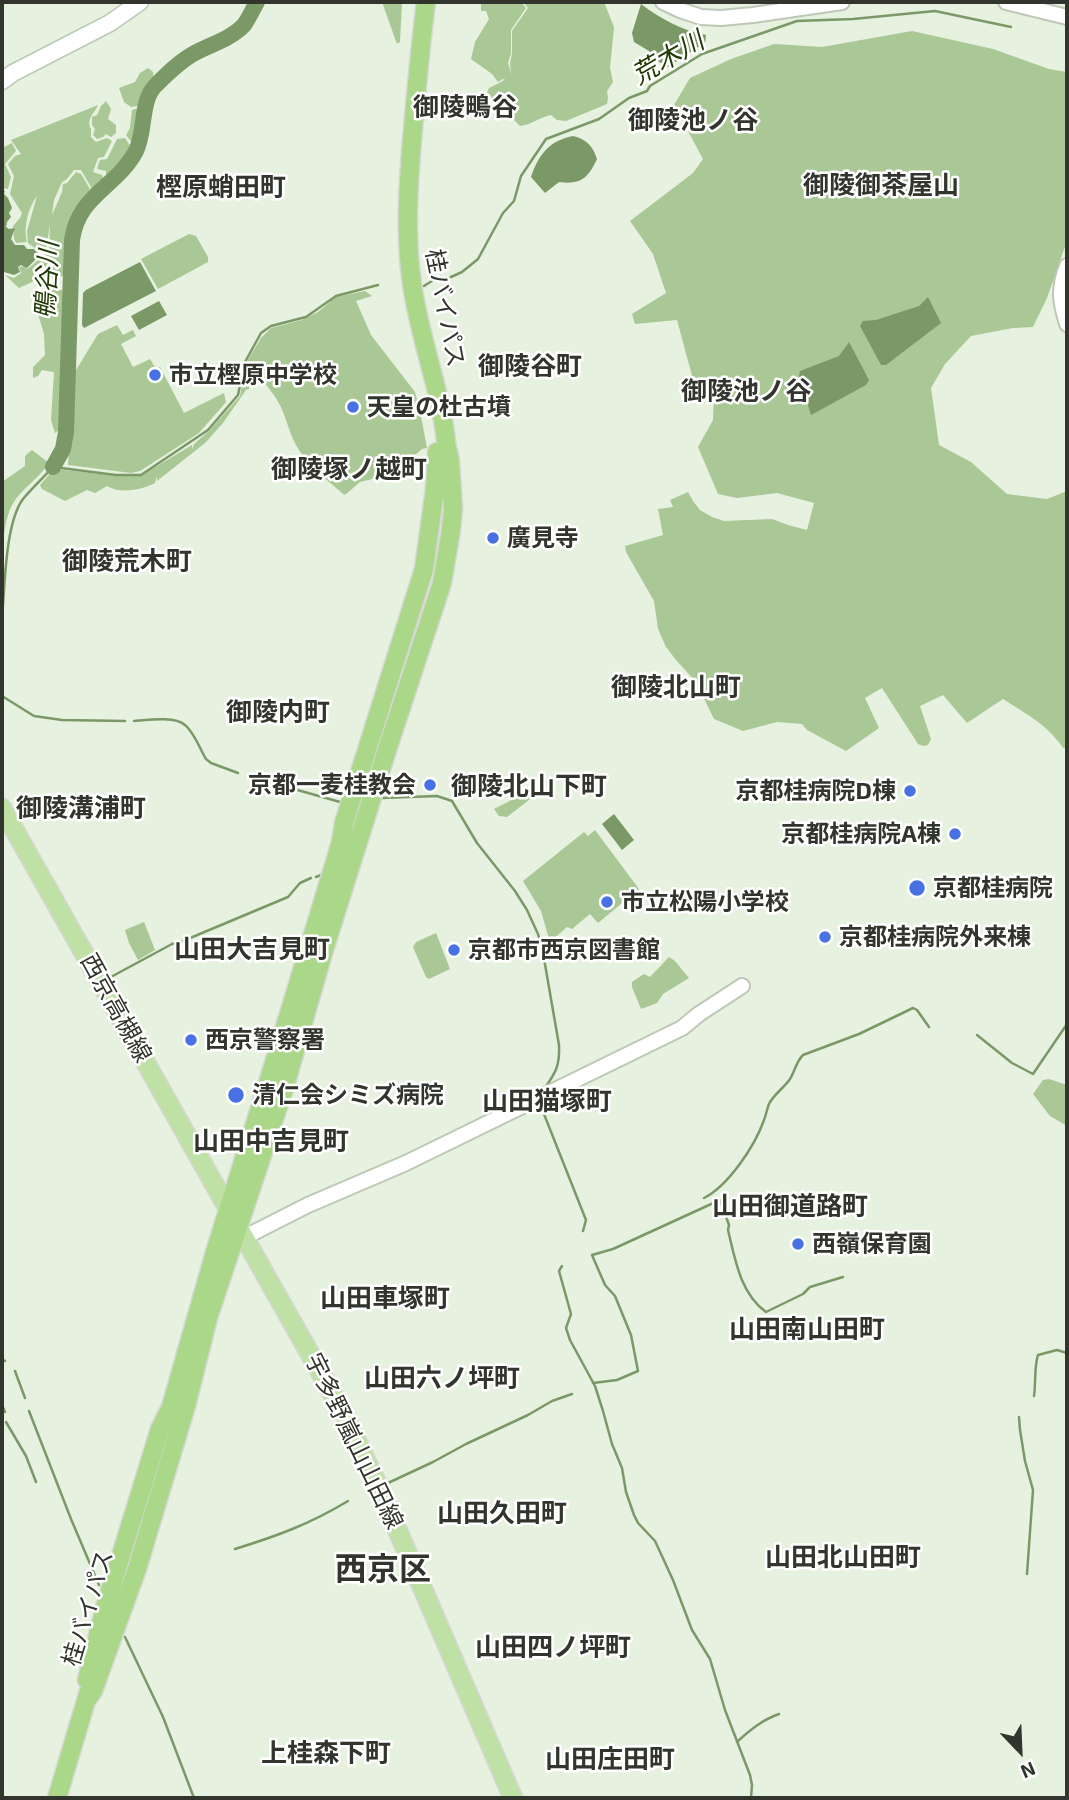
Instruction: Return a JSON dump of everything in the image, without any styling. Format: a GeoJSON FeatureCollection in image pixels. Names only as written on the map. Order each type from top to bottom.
{"type":"FeatureCollection","features":[{"type":"Feature","properties":{"kind":"highway","name":"桂バイパス"},"geometry":{"type":"LineString","coordinates":[[414,2],[397,209],[398,250],[407,316],[442,451]]}},
{"type":"Feature","properties":{"kind":"highway","name":"桂バイパス"},"geometry":{"type":"LineString","coordinates":[[355,820],[416,630],[439,538],[442,451],[440,404],[414,295],[408,249],[407,209],[426,2]]}},
{"type":"Feature","properties":{"kind":"highway"},"geometry":{"type":"LineString","coordinates":[[86,1701],[102,1669],[136,1569],[186,1406],[208,1318],[242,1232],[323,953],[442,583],[453,508],[450,462],[442,451]]}},
{"type":"Feature","properties":{"kind":"highway"},"geometry":{"type":"LineString","coordinates":[[86,1701],[85,1690],[106,1604],[160,1429],[171,1407],[211,1264],[341,842],[347,811],[419,587],[428,550],[442,451]]}},
{"type":"Feature","properties":{"kind":"highway","name":"桂バイパス"},"geometry":{"type":"LineString","coordinates":[[57,1798],[168,1433]]}},
{"type":"Feature","properties":{"kind":"main road"},"geometry":{"type":"LineString","coordinates":[[2,81],[110,23],[140,2]]}},
{"type":"Feature","properties":{"kind":"main road","name":"西京高槻線"},"geometry":{"type":"LineString","coordinates":[[2,808],[229,1208]]}},
{"type":"Feature","properties":{"kind":"main road","name":"宇多野嵐山山田線"},"geometry":{"type":"LineString","coordinates":[[229,1208],[345,1416],[381,1492],[513,1798]]}},
{"type":"Feature","properties":{"kind":"street"},"geometry":{"type":"LineString","coordinates":[[663,2],[701,17],[721,18],[842,2]]}},
{"type":"Feature","properties":{"kind":"street"},"geometry":{"type":"LineString","coordinates":[[1006,2],[1067,17]]}},
{"type":"Feature","properties":{"kind":"street"},"geometry":{"type":"LineString","coordinates":[[1067,266],[1061,281],[1060,303],[1067,324]]}},
{"type":"Feature","properties":{"kind":"street"},"geometry":{"type":"LineString","coordinates":[[242,1232],[405,1163],[682,1028],[742,986]]}},
{"type":"Feature","properties":{"kind":"shaded area"},"geometry":{"type":"Polygon","coordinates":[[[382,2],[402,2],[400,42],[397,44],[382,2]]]}},
{"type":"Feature","properties":{"kind":"shaded area"},"geometry":{"type":"Polygon","coordinates":[[[481,2],[521,2],[526,8],[511,30],[508,63],[511,73],[512,31],[528,8],[523,2],[604,2],[614,27],[610,68],[613,82],[607,91],[607,104],[566,121],[557,120],[551,115],[520,126],[487,93],[489,88],[505,78],[498,82],[492,74],[471,59],[475,42],[489,19],[486,11],[481,11],[481,2]]]}},
{"type":"Feature","properties":{"kind":"shaded area"},"geometry":{"type":"Polygon","coordinates":[[[912,31],[993,49],[1049,69],[1067,72],[1067,241],[1047,298],[1033,327],[971,336],[945,364],[931,388],[939,445],[971,462],[1007,494],[1047,499],[1067,491],[1067,747],[1063,748],[1043,726],[1003,699],[967,723],[943,695],[920,706],[931,739],[928,745],[923,746],[918,744],[882,688],[865,698],[879,728],[846,751],[807,730],[802,724],[777,722],[743,731],[714,719],[696,682],[666,647],[658,629],[654,601],[626,552],[625,546],[663,535],[658,509],[673,507],[670,500],[688,492],[700,510],[724,521],[772,519],[807,530],[814,503],[777,493],[737,498],[718,494],[698,447],[713,420],[714,396],[694,383],[677,320],[635,324],[632,314],[666,293],[653,254],[630,221],[693,173],[703,159],[674,105],[690,78],[731,59],[774,44],[822,47],[912,31]]]}},
{"type":"Feature","properties":{"kind":"shaded area"},"geometry":{"type":"Polygon","coordinates":[[[148,68],[153,72],[154,80],[146,93],[144,105],[131,107],[124,102],[119,88],[135,82],[140,73],[148,68]]]}},
{"type":"Feature","properties":{"kind":"shaded area"},"geometry":{"type":"Polygon","coordinates":[[[106,101],[111,109],[108,119],[116,125],[116,133],[111,137],[106,134],[97,139],[93,135],[95,129],[92,117],[97,115],[106,101]]]}},
{"type":"Feature","properties":{"kind":"shaded area"},"geometry":{"type":"Polygon","coordinates":[[[98,105],[89,122],[91,137],[96,142],[107,138],[112,141],[104,157],[98,158],[93,172],[102,175],[105,182],[87,203],[91,187],[81,170],[74,170],[62,182],[54,200],[52,215],[63,184],[76,172],[81,174],[90,189],[84,204],[71,218],[65,243],[64,276],[47,279],[43,277],[19,288],[5,275],[14,278],[21,273],[19,267],[24,266],[27,269],[49,252],[50,224],[46,250],[40,252],[28,243],[27,231],[37,196],[27,218],[26,230],[27,242],[16,243],[14,239],[13,226],[22,213],[10,194],[14,176],[8,164],[21,154],[11,140],[98,105]]]}},
{"type":"Feature","properties":{"kind":"shaded area"},"geometry":{"type":"Polygon","coordinates":[[[142,107],[139,136],[137,143],[133,144],[126,135],[130,128],[132,110],[142,107]]]}},
{"type":"Feature","properties":{"kind":"shaded area"},"geometry":{"type":"Polygon","coordinates":[[[125,138],[131,147],[125,162],[110,179],[106,178],[106,171],[97,169],[100,160],[107,159],[117,139],[125,138]]]}},
{"type":"Feature","properties":{"kind":"shaded area"},"geometry":{"type":"Polygon","coordinates":[[[12,143],[16,151],[5,164],[11,177],[8,189],[2,188],[2,148],[12,143]]]}},
{"type":"Feature","properties":{"kind":"shaded area"},"geometry":{"type":"Polygon","coordinates":[[[189,234],[196,236],[208,262],[158,289],[141,259],[189,234]]]}},
{"type":"Feature","properties":{"kind":"shaded area"},"geometry":{"type":"Polygon","coordinates":[[[55,288],[67,292],[63,427],[55,433],[51,420],[54,372],[42,370],[33,378],[33,367],[45,355],[44,334],[38,314],[42,306],[40,291],[55,288]]]}},
{"type":"Feature","properties":{"kind":"shaded area"},"geometry":{"type":"Polygon","coordinates":[[[365,291],[372,296],[356,301],[371,335],[415,392],[427,448],[389,475],[360,482],[345,495],[342,493],[300,452],[280,405],[261,377],[256,363],[249,389],[223,423],[205,443],[157,481],[157,476],[155,483],[131,490],[118,490],[107,486],[95,493],[87,490],[65,501],[42,489],[40,485],[54,469],[119,476],[142,475],[192,445],[192,449],[240,396],[246,363],[261,338],[271,328],[302,320],[318,312],[336,297],[365,291]]]}},
{"type":"Feature","properties":{"kind":"shaded area"},"geometry":{"type":"Polygon","coordinates":[[[117,325],[123,335],[133,330],[136,336],[121,344],[133,367],[150,359],[156,369],[160,367],[184,413],[224,393],[226,402],[199,433],[140,471],[131,473],[68,465],[73,375],[98,334],[117,325]]]}},
{"type":"Feature","properties":{"kind":"shaded area"},"geometry":{"type":"Polygon","coordinates":[[[32,450],[49,463],[19,495],[9,512],[4,531],[2,570],[2,482],[25,466],[25,456],[32,450]]]}},
{"type":"Feature","properties":{"kind":"shaded area"},"geometry":{"type":"Polygon","coordinates":[[[535,788],[538,793],[507,817],[499,816],[494,809],[535,788]]]}},
{"type":"Feature","properties":{"kind":"shaded area"},"geometry":{"type":"Polygon","coordinates":[[[595,830],[639,889],[598,923],[590,914],[572,929],[567,927],[550,942],[541,911],[523,881],[584,832],[588,836],[595,830]]]}},
{"type":"Feature","properties":{"kind":"shaded area"},"geometry":{"type":"Polygon","coordinates":[[[144,922],[155,950],[138,960],[125,930],[144,922]]]}},
{"type":"Feature","properties":{"kind":"shaded area"},"geometry":{"type":"Polygon","coordinates":[[[436,933],[450,969],[429,979],[413,947],[416,942],[436,933]]]}},
{"type":"Feature","properties":{"kind":"shaded area"},"geometry":{"type":"Polygon","coordinates":[[[669,957],[689,978],[663,994],[657,1003],[641,1009],[632,982],[644,974],[650,977],[669,957]]]}},
{"type":"Feature","properties":{"kind":"shaded area"},"geometry":{"type":"Polygon","coordinates":[[[1049,1079],[1067,1085],[1067,1126],[1050,1116],[1033,1094],[1043,1080],[1049,1079]]]}},
{"type":"Feature","properties":{"kind":"water"},"geometry":{"type":"Polygon","coordinates":[[[641,4],[672,23],[706,35],[705,45],[668,67],[649,56],[649,51],[634,42],[632,33],[641,4]]]}},
{"type":"Feature","properties":{"kind":"water"},"geometry":{"type":"Polygon","coordinates":[[[573,136],[588,144],[597,159],[583,179],[559,182],[545,193],[531,177],[538,162],[551,145],[573,136]]]}},
{"type":"Feature","properties":{"kind":"water"},"geometry":{"type":"Polygon","coordinates":[[[2,191],[5,191],[12,208],[6,227],[15,228],[11,239],[15,245],[34,249],[40,255],[27,268],[21,265],[18,267],[20,272],[14,275],[2,270],[2,191]]]}},
{"type":"Feature","properties":{"kind":"water"},"geometry":{"type":"Polygon","coordinates":[[[140,262],[156,291],[84,328],[83,293],[140,262]]]}},
{"type":"Feature","properties":{"kind":"water"},"geometry":{"type":"Polygon","coordinates":[[[928,297],[941,323],[886,365],[881,365],[860,326],[863,321],[876,320],[919,306],[928,297]]]}},
{"type":"Feature","properties":{"kind":"water"},"geometry":{"type":"Polygon","coordinates":[[[159,301],[167,315],[139,330],[131,316],[159,301]]]}},
{"type":"Feature","properties":{"kind":"water"},"geometry":{"type":"Polygon","coordinates":[[[849,342],[869,380],[866,385],[811,415],[799,376],[800,371],[839,356],[849,342]]]}},
{"type":"Feature","properties":{"kind":"water"},"geometry":{"type":"Polygon","coordinates":[[[614,814],[634,840],[622,850],[602,824],[614,814]]]}},
{"type":"Feature","properties":{"kind":"waterway","name":"鴨谷川"},"geometry":{"type":"LineString","coordinates":[[53,467],[63,449],[66,432],[72,240],[76,225],[90,202],[119,174],[136,151],[151,91],[188,57],[239,30],[257,2]]}},
{"type":"Feature","properties":{"kind":"waterway","name":"荒木川"},"geometry":{"type":"LineString","coordinates":[[424,286],[435,279],[462,272],[478,259],[503,213],[514,201],[521,176],[546,139],[599,119],[702,54],[797,21],[935,11],[1011,27]]}},
{"type":"Feature","properties":{"kind":"waterway","name":"荒木川"},"geometry":{"type":"LineString","coordinates":[[2,617],[9,539],[17,510],[23,499],[53,467],[116,475],[141,475],[208,430],[238,395],[245,362],[261,333],[271,326],[306,317],[336,296],[378,285]]}},
{"type":"Feature","properties":{"kind":"waterway"},"geometry":{"type":"LineString","coordinates":[[2,696],[34,716],[62,720],[125,721]]}},
{"type":"Feature","properties":{"kind":"waterway"},"geometry":{"type":"LineString","coordinates":[[134,721],[161,719],[180,722],[191,732],[206,759],[238,773]]}},
{"type":"Feature","properties":{"kind":"waterway"},"geometry":{"type":"LineString","coordinates":[[248,776],[340,802]]}},
{"type":"Feature","properties":{"kind":"waterway"},"geometry":{"type":"LineString","coordinates":[[382,798],[437,796],[452,801],[477,843],[527,910],[542,947],[559,1045],[556,1068],[545,1088]]}},
{"type":"Feature","properties":{"kind":"waterway"},"geometry":{"type":"LineString","coordinates":[[316,877],[321,875]]}},
{"type":"Feature","properties":{"kind":"waterway"},"geometry":{"type":"LineString","coordinates":[[109,978],[172,944],[288,897],[300,883],[311,878]]}},
{"type":"Feature","properties":{"kind":"waterway"},"geometry":{"type":"LineString","coordinates":[[704,1198],[722,1184],[740,1164],[760,1130],[769,1104],[790,1079],[803,1055],[859,1034],[913,1008],[929,1027]]}},
{"type":"Feature","properties":{"kind":"waterway"},"geometry":{"type":"LineString","coordinates":[[977,1035],[1012,1063],[1033,1074],[1067,1024]]}},
{"type":"Feature","properties":{"kind":"waterway"},"geometry":{"type":"LineString","coordinates":[[540,1104],[586,1220],[583,1231]]}},
{"type":"Feature","properties":{"kind":"waterway"},"geometry":{"type":"LineString","coordinates":[[593,1383],[617,1380],[638,1371],[631,1335],[615,1296],[605,1285],[592,1255],[613,1249],[720,1200],[744,1285],[766,1312],[803,1294],[810,1287],[843,1277]]}},
{"type":"Feature","properties":{"kind":"waterway"},"geometry":{"type":"LineString","coordinates":[[562,1266],[559,1271],[571,1314],[566,1328],[570,1340],[595,1386],[622,1468],[634,1515],[655,1541],[692,1630],[710,1659],[725,1710],[750,1775],[751,1798]]}},
{"type":"Feature","properties":{"kind":"waterway"},"geometry":{"type":"LineString","coordinates":[[1034,1396],[1038,1355],[1057,1350],[1067,1353]]}},
{"type":"Feature","properties":{"kind":"waterway"},"geometry":{"type":"LineString","coordinates":[[15,1371],[25,1398]]}},
{"type":"Feature","properties":{"kind":"waterway"},"geometry":{"type":"LineString","coordinates":[[388,1483],[552,1401],[572,1394]]}},
{"type":"Feature","properties":{"kind":"waterway"},"geometry":{"type":"LineString","coordinates":[[2,1405],[5,1412]]}},
{"type":"Feature","properties":{"kind":"waterway"},"geometry":{"type":"LineString","coordinates":[[29,1411],[99,1585]]}},
{"type":"Feature","properties":{"kind":"waterway"},"geometry":{"type":"LineString","coordinates":[[1019,1417],[1025,1461],[1033,1490],[1027,1574]]}},
{"type":"Feature","properties":{"kind":"waterway"},"geometry":{"type":"LineString","coordinates":[[6,1422],[26,1456],[36,1482]]}},
{"type":"Feature","properties":{"kind":"waterway"},"geometry":{"type":"LineString","coordinates":[[235,1549],[293,1529],[348,1501]]}},
{"type":"Feature","properties":{"kind":"waterway"},"geometry":{"type":"LineString","coordinates":[[125,1637],[163,1717],[194,1798]]}},
{"type":"Feature","properties":{"kind":"waterway"},"geometry":{"type":"LineString","coordinates":[[737,1742],[756,1726],[779,1714]]}},
{"type":"Feature","properties":{"kind":"tunnel"},"geometry":{"type":"LineString","coordinates":[[345,851],[355,820]]}},
{"type":"Feature","properties":{"kind":"place","name":"市立樫原中学校"},"geometry":{"type":"Point","coordinates":[155,375]}},
{"type":"Feature","properties":{"kind":"place","name":"天皇の杜古墳"},"geometry":{"type":"Point","coordinates":[353,407]}},
{"type":"Feature","properties":{"kind":"place","name":"廣見寺"},"geometry":{"type":"Point","coordinates":[493,538]}},
{"type":"Feature","properties":{"kind":"place","name":"京都一麦桂教会"},"geometry":{"type":"Point","coordinates":[430,785]}},
{"type":"Feature","properties":{"kind":"place","name":"京都桂病院D棟"},"geometry":{"type":"Point","coordinates":[910,791]}},
{"type":"Feature","properties":{"kind":"place","name":"京都桂病院A棟"},"geometry":{"type":"Point","coordinates":[955,834]}},
{"type":"Feature","properties":{"kind":"place","name":"京都桂病院"},"geometry":{"type":"Point","coordinates":[917,888]}},
{"type":"Feature","properties":{"kind":"place","name":"市立松陽小学校"},"geometry":{"type":"Point","coordinates":[607,902]}},
{"type":"Feature","properties":{"kind":"place","name":"京都桂病院外来棟"},"geometry":{"type":"Point","coordinates":[825,937]}},
{"type":"Feature","properties":{"kind":"place","name":"京都市西京図書館"},"geometry":{"type":"Point","coordinates":[454,950]}},
{"type":"Feature","properties":{"kind":"place","name":"西京警察署"},"geometry":{"type":"Point","coordinates":[191,1040]}},
{"type":"Feature","properties":{"kind":"place","name":"清仁会シミズ病院"},"geometry":{"type":"Point","coordinates":[236,1095]}},
{"type":"Feature","properties":{"kind":"place","name":"西嶺保育園"},"geometry":{"type":"Point","coordinates":[798,1244]}},
{"type":"Feature","properties":{"kind":"district","name":"御陵鴫谷"},"geometry":{"type":"Point","coordinates":[465,107]}},
{"type":"Feature","properties":{"kind":"district","name":"御陵池ノ谷"},"geometry":{"type":"Point","coordinates":[693,120]}},
{"type":"Feature","properties":{"kind":"district","name":"御陵御茶屋山"},"geometry":{"type":"Point","coordinates":[881,185]}},
{"type":"Feature","properties":{"kind":"district","name":"樫原蛸田町"},"geometry":{"type":"Point","coordinates":[221,187]}},
{"type":"Feature","properties":{"kind":"district","name":"御陵谷町"},"geometry":{"type":"Point","coordinates":[530,366]}},
{"type":"Feature","properties":{"kind":"district","name":"御陵池ノ谷"},"geometry":{"type":"Point","coordinates":[746,391]}},
{"type":"Feature","properties":{"kind":"district","name":"御陵塚ノ越町"},"geometry":{"type":"Point","coordinates":[349,469]}},
{"type":"Feature","properties":{"kind":"district","name":"御陵荒木町"},"geometry":{"type":"Point","coordinates":[127,561]}},
{"type":"Feature","properties":{"kind":"district","name":"御陵北山町"},"geometry":{"type":"Point","coordinates":[676,687]}},
{"type":"Feature","properties":{"kind":"district","name":"御陵内町"},"geometry":{"type":"Point","coordinates":[278,712]}},
{"type":"Feature","properties":{"kind":"district","name":"御陵北山下町"},"geometry":{"type":"Point","coordinates":[529,786]}},
{"type":"Feature","properties":{"kind":"district","name":"御陵溝浦町"},"geometry":{"type":"Point","coordinates":[81,808]}},
{"type":"Feature","properties":{"kind":"district","name":"山田大吉見町"},"geometry":{"type":"Point","coordinates":[252,949]}},
{"type":"Feature","properties":{"kind":"district","name":"山田猫塚町"},"geometry":{"type":"Point","coordinates":[547,1101]}},
{"type":"Feature","properties":{"kind":"district","name":"山田中吉見町"},"geometry":{"type":"Point","coordinates":[271,1141]}},
{"type":"Feature","properties":{"kind":"district","name":"山田御道路町"},"geometry":{"type":"Point","coordinates":[790,1206]}},
{"type":"Feature","properties":{"kind":"district","name":"山田車塚町"},"geometry":{"type":"Point","coordinates":[385,1298]}},
{"type":"Feature","properties":{"kind":"district","name":"山田南山田町"},"geometry":{"type":"Point","coordinates":[807,1329]}},
{"type":"Feature","properties":{"kind":"district","name":"山田六ノ坪町"},"geometry":{"type":"Point","coordinates":[442,1378]}},
{"type":"Feature","properties":{"kind":"district","name":"山田久田町"},"geometry":{"type":"Point","coordinates":[502,1513]}},
{"type":"Feature","properties":{"kind":"district","name":"山田北山田町"},"geometry":{"type":"Point","coordinates":[843,1557]}},
{"type":"Feature","properties":{"kind":"district","name":"西京区"},"geometry":{"type":"Point","coordinates":[383,1569]}},
{"type":"Feature","properties":{"kind":"district","name":"山田四ノ坪町"},"geometry":{"type":"Point","coordinates":[553,1647]}},
{"type":"Feature","properties":{"kind":"district","name":"上桂森下町"},"geometry":{"type":"Point","coordinates":[326,1753]}},
{"type":"Feature","properties":{"kind":"district","name":"山田庄田町"},"geometry":{"type":"Point","coordinates":[610,1759]}}]}
